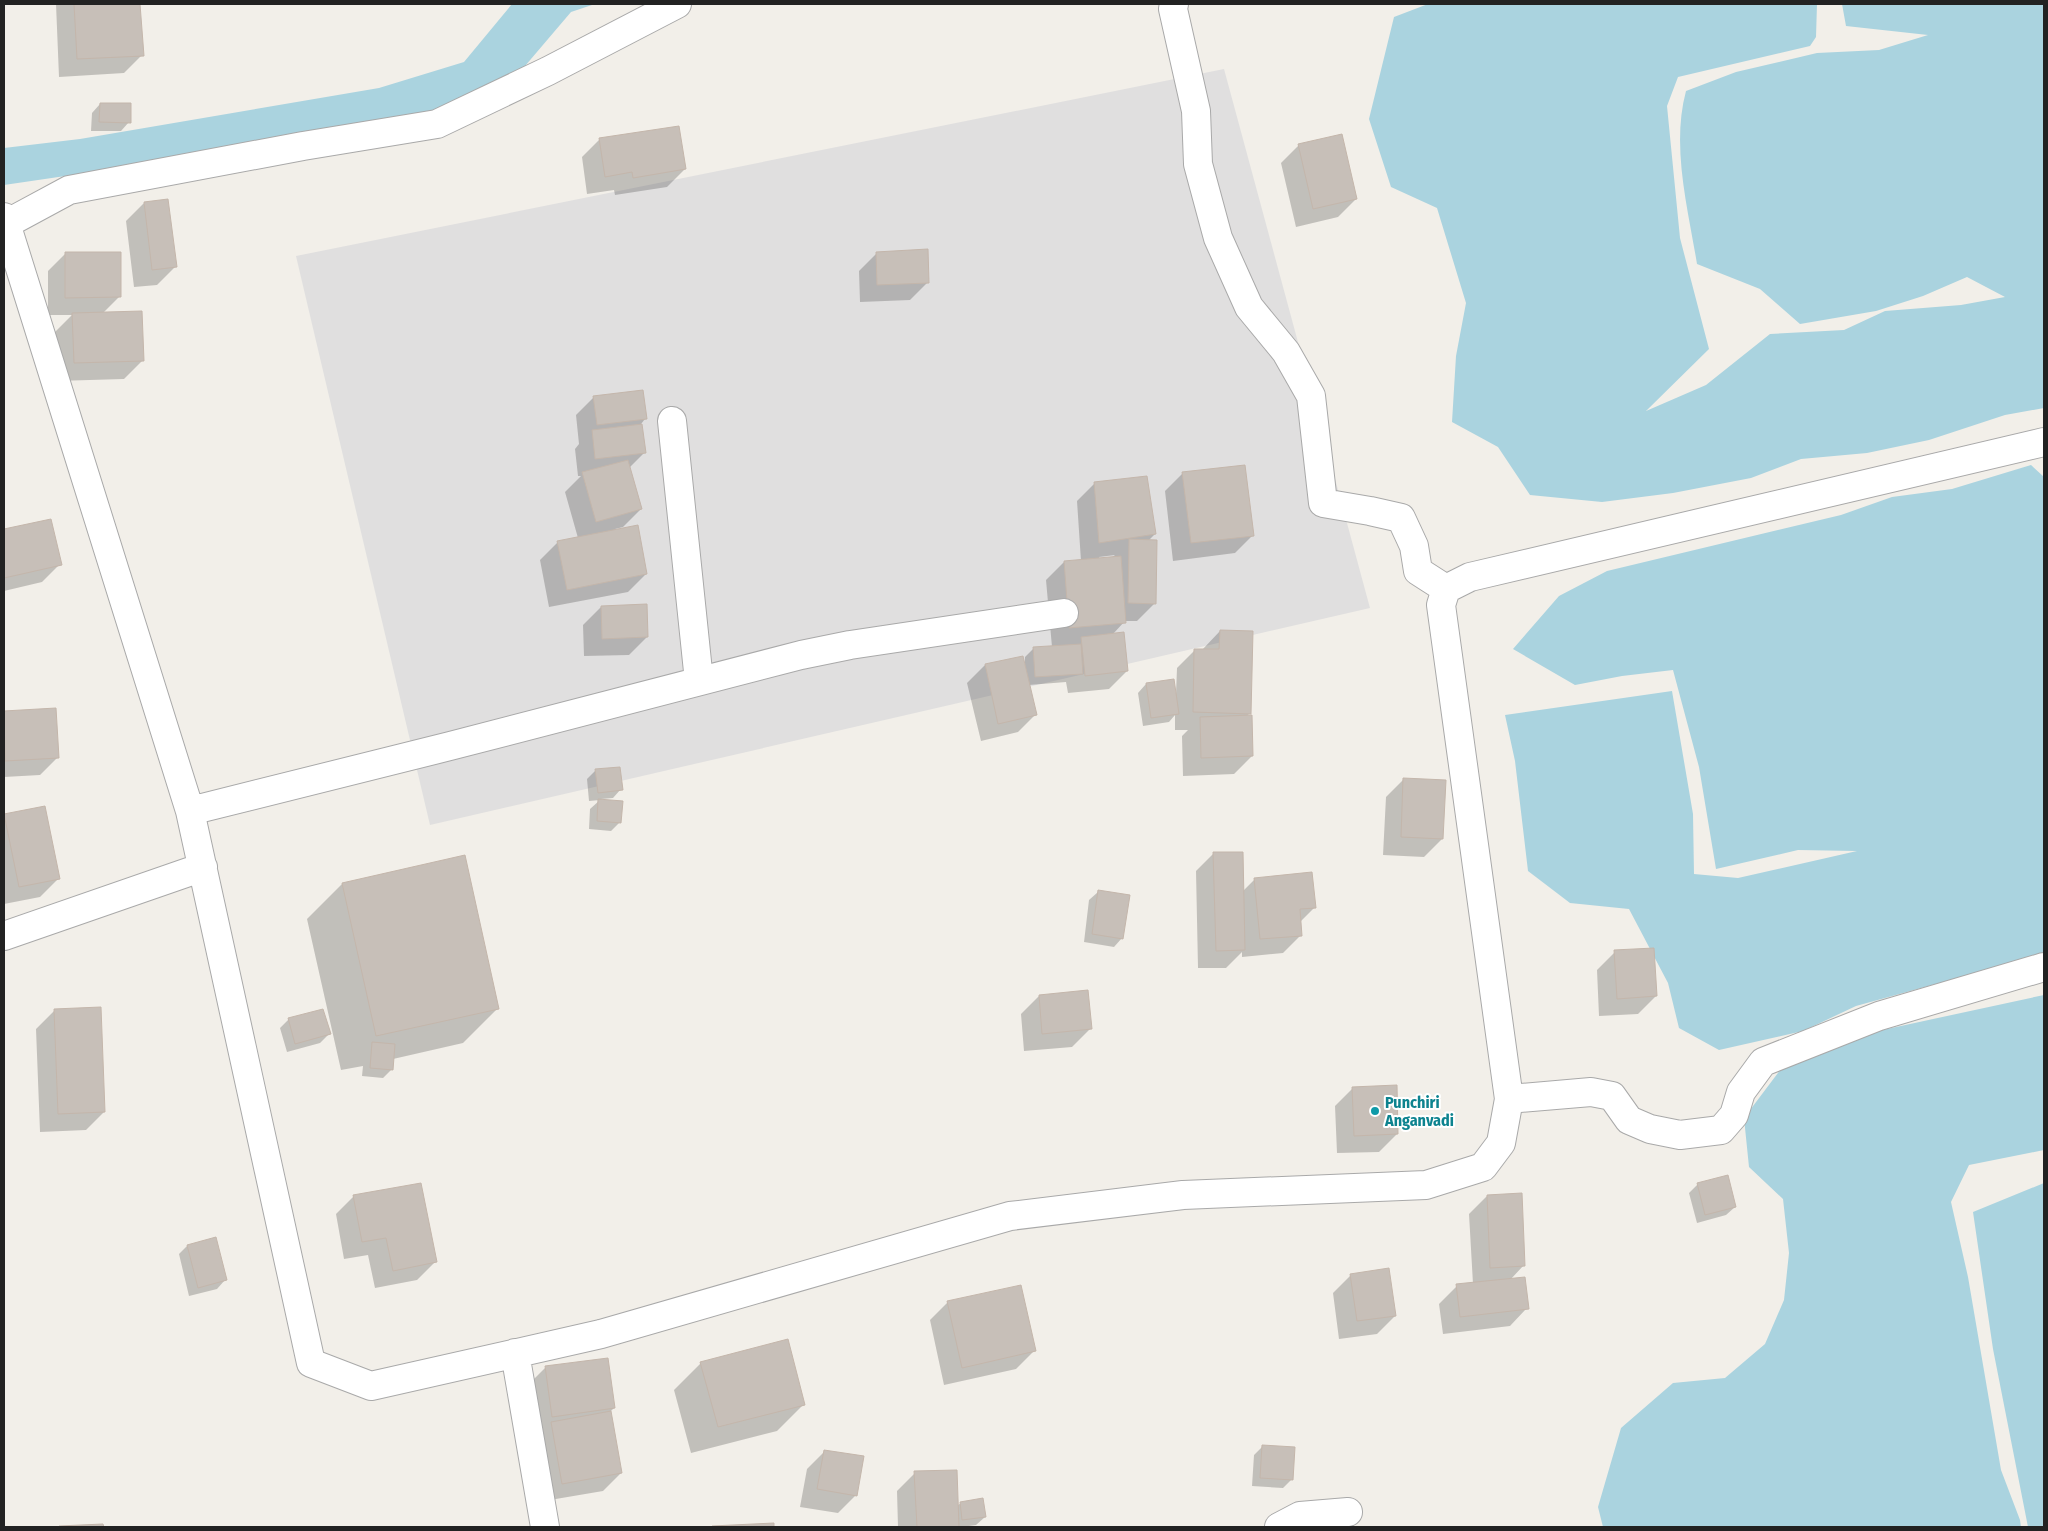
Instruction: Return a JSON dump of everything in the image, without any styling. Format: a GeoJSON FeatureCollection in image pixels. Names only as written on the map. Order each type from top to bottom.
{"type":"FeatureCollection","features":[{"type":"Feature","properties":{"kind":"street"},"geometry":{"type":"LineString","coordinates":[[677,4],[548,71],[437,124],[303,146],[69,190],[5,220],[11,268],[190,810],[311,1363],[371,1386],[601,1334],[1010,1216],[1183,1195],[1426,1185],[1483,1167],[1501,1143],[1509,1099],[1442,605],[1446,588]]}},
{"type":"Feature","properties":{"kind":"street"},"geometry":{"type":"LineString","coordinates":[[1174,4],[1173,9],[1196,111],[1198,164],[1218,238],[1248,307],[1286,352],[1311,396],[1324,503],[1370,510],[1401,518],[1414,546],[1418,571],[1446,588]]}},
{"type":"Feature","properties":{"kind":"street"},"geometry":{"type":"LineString","coordinates":[[672,421],[699,681]]}},
{"type":"Feature","properties":{"kind":"street"},"geometry":{"type":"LineString","coordinates":[[1446,588],[1470,577],[2044,442]]}},
{"type":"Feature","properties":{"kind":"street"},"geometry":{"type":"LineString","coordinates":[[190,810],[450,746],[801,655],[850,645],[1064,613]]}},
{"type":"Feature","properties":{"kind":"street"},"geometry":{"type":"LineString","coordinates":[[4,936],[203,867]]}},
{"type":"Feature","properties":{"kind":"street"},"geometry":{"type":"LineString","coordinates":[[1509,1099],[1591,1092],[1612,1096],[1629,1120],[1650,1129],[1680,1135],[1720,1130],[1734,1115],[1741,1092],[1763,1062],[1879,1016],[2044,967]]}},
{"type":"Feature","properties":{"kind":"street"},"geometry":{"type":"LineString","coordinates":[[515,1354],[545,1527]]}},
{"type":"Feature","properties":{"kind":"street"},"geometry":{"type":"LineString","coordinates":[[1279,1527],[1300,1516],[1348,1512]]}},
{"type":"Feature","properties":{"kind":"shaded area"},"geometry":{"type":"Polygon","coordinates":[[[1224,69],[1370,608],[430,825],[296,256],[1224,69]]]}},
{"type":"Feature","properties":{"kind":"water"},"geometry":{"type":"Polygon","coordinates":[[[512,4],[595,4],[571,12],[496,100],[113,169],[4,185],[4,148],[80,139],[379,88],[464,62],[512,4]]]}},
{"type":"Feature","properties":{"kind":"water"},"geometry":{"type":"Polygon","coordinates":[[[1428,4],[1817,4],[1816,37],[1810,46],[1678,77],[1667,106],[1680,238],[1709,349],[1646,411],[1706,385],[1770,334],[1844,330],[1885,311],[1961,305],[2005,297],[1967,277],[1923,296],[1876,311],[1800,324],[1760,289],[1697,264],[1682,178],[1680,134],[1686,91],[1736,72],[1817,53],[1879,50],[1928,35],[1846,26],[1842,4],[2044,4],[2044,408],[2005,415],[1929,440],[1867,453],[1801,459],[1751,478],[1673,493],[1602,502],[1530,495],[1498,447],[1452,422],[1456,356],[1466,303],[1437,208],[1391,187],[1369,119],[1394,17],[1428,4]]]}},
{"type":"Feature","properties":{"kind":"water"},"geometry":{"type":"Polygon","coordinates":[[[2031,465],[2044,477],[2044,954],[1856,1006],[1803,1031],[1719,1050],[1679,1028],[1668,983],[1629,909],[1570,903],[1528,871],[1515,761],[1505,715],[1672,691],[1693,814],[1694,874],[1738,878],[1857,851],[1798,850],[1716,869],[1699,767],[1673,670],[1622,676],[1575,685],[1513,649],[1559,596],[1607,571],[1841,515],[1892,497],[1952,489],[2031,465]]]}},
{"type":"Feature","properties":{"kind":"water"},"geometry":{"type":"Polygon","coordinates":[[[2044,995],[2044,1150],[1969,1165],[1951,1202],[1968,1277],[2001,1470],[2021,1527],[1603,1527],[1598,1507],[1621,1428],[1673,1383],[1725,1378],[1765,1344],[1784,1300],[1789,1253],[1783,1199],[1749,1167],[1744,1118],[1781,1069],[1850,1037],[2044,995]]]}},
{"type":"Feature","properties":{"kind":"water"},"geometry":{"type":"Polygon","coordinates":[[[2044,1183],[2044,1527],[2028,1527],[1993,1349],[1973,1212],[2044,1183]]]}},
{"type":"Feature","properties":{"kind":"building"},"geometry":{"type":"Polygon","coordinates":[[[74,4],[140,4],[144,56],[77,59],[74,4]]]}},
{"type":"Feature","properties":{"kind":"building"},"geometry":{"type":"Polygon","coordinates":[[[100,103],[131,103],[131,123],[99,122],[100,103]]]}},
{"type":"Feature","properties":{"kind":"building"},"geometry":{"type":"Polygon","coordinates":[[[679,126],[686,169],[633,178],[632,172],[605,177],[599,138],[679,126]]]}},
{"type":"Feature","properties":{"kind":"building"},"geometry":{"type":"Polygon","coordinates":[[[1342,134],[1357,199],[1313,209],[1298,144],[1342,134]]]}},
{"type":"Feature","properties":{"kind":"building"},"geometry":{"type":"Polygon","coordinates":[[[168,199],[177,267],[152,270],[144,202],[168,199]]]}},
{"type":"Feature","properties":{"kind":"building"},"geometry":{"type":"Polygon","coordinates":[[[928,249],[929,283],[877,285],[876,252],[928,249]]]}},
{"type":"Feature","properties":{"kind":"building"},"geometry":{"type":"Polygon","coordinates":[[[65,252],[121,252],[121,297],[65,298],[65,252]]]}},
{"type":"Feature","properties":{"kind":"building"},"geometry":{"type":"Polygon","coordinates":[[[142,311],[144,361],[74,363],[72,313],[142,311]]]}},
{"type":"Feature","properties":{"kind":"building"},"geometry":{"type":"Polygon","coordinates":[[[643,390],[647,419],[597,425],[593,396],[643,390]]]}},
{"type":"Feature","properties":{"kind":"building"},"geometry":{"type":"Polygon","coordinates":[[[642,424],[646,453],[595,459],[592,430],[642,424]]]}},
{"type":"Feature","properties":{"kind":"building"},"geometry":{"type":"Polygon","coordinates":[[[628,460],[642,509],[596,522],[582,472],[628,460]]]}},
{"type":"Feature","properties":{"kind":"building"},"geometry":{"type":"Polygon","coordinates":[[[1245,465],[1254,536],[1191,543],[1182,472],[1245,465]]]}},
{"type":"Feature","properties":{"kind":"building"},"geometry":{"type":"Polygon","coordinates":[[[1147,476],[1156,534],[1099,543],[1094,482],[1147,476]]]}},
{"type":"Feature","properties":{"kind":"building"},"geometry":{"type":"Polygon","coordinates":[[[51,519],[62,565],[4,578],[4,529],[51,519]]]}},
{"type":"Feature","properties":{"kind":"building"},"geometry":{"type":"Polygon","coordinates":[[[638,525],[647,574],[567,590],[557,541],[638,525]]]}},
{"type":"Feature","properties":{"kind":"building"},"geometry":{"type":"Polygon","coordinates":[[[1129,539],[1157,540],[1156,604],[1128,603],[1129,539]]]}},
{"type":"Feature","properties":{"kind":"building"},"geometry":{"type":"Polygon","coordinates":[[[1121,556],[1126,623],[1069,628],[1064,561],[1121,556]]]}},
{"type":"Feature","properties":{"kind":"building"},"geometry":{"type":"Polygon","coordinates":[[[647,604],[648,637],[602,639],[601,606],[647,604]]]}},
{"type":"Feature","properties":{"kind":"building"},"geometry":{"type":"Polygon","coordinates":[[[1220,630],[1253,631],[1251,714],[1193,712],[1194,649],[1219,649],[1220,630]]]}},
{"type":"Feature","properties":{"kind":"building"},"geometry":{"type":"Polygon","coordinates":[[[1124,632],[1128,671],[1085,676],[1081,637],[1124,632]]]}},
{"type":"Feature","properties":{"kind":"building"},"geometry":{"type":"Polygon","coordinates":[[[1081,644],[1083,674],[1035,677],[1033,647],[1081,644]]]}},
{"type":"Feature","properties":{"kind":"building"},"geometry":{"type":"Polygon","coordinates":[[[1023,656],[1037,715],[998,724],[985,664],[1023,656]]]}},
{"type":"Feature","properties":{"kind":"building"},"geometry":{"type":"Polygon","coordinates":[[[1174,679],[1179,714],[1151,718],[1146,683],[1174,679]]]}},
{"type":"Feature","properties":{"kind":"building"},"geometry":{"type":"Polygon","coordinates":[[[56,708],[59,758],[5,761],[4,711],[56,708]]]}},
{"type":"Feature","properties":{"kind":"building"},"geometry":{"type":"Polygon","coordinates":[[[1252,715],[1253,756],[1201,758],[1200,717],[1252,715]]]}},
{"type":"Feature","properties":{"kind":"building"},"geometry":{"type":"Polygon","coordinates":[[[620,767],[623,790],[598,793],[595,769],[620,767]]]}},
{"type":"Feature","properties":{"kind":"building"},"geometry":{"type":"Polygon","coordinates":[[[1403,778],[1446,780],[1443,839],[1401,837],[1403,778]]]}},
{"type":"Feature","properties":{"kind":"building"},"geometry":{"type":"Polygon","coordinates":[[[598,799],[623,801],[621,823],[597,821],[598,799]]]}},
{"type":"Feature","properties":{"kind":"building"},"geometry":{"type":"Polygon","coordinates":[[[45,806],[60,879],[19,887],[4,814],[45,806]]]}},
{"type":"Feature","properties":{"kind":"building"},"geometry":{"type":"Polygon","coordinates":[[[1213,852],[1243,852],[1245,950],[1216,951],[1213,852]]]}},
{"type":"Feature","properties":{"kind":"building"},"geometry":{"type":"Polygon","coordinates":[[[465,855],[499,1009],[376,1036],[342,883],[465,855]]]}},
{"type":"Feature","properties":{"kind":"building"},"geometry":{"type":"Polygon","coordinates":[[[1312,872],[1316,908],[1300,909],[1302,936],[1260,939],[1254,878],[1312,872]]]}},
{"type":"Feature","properties":{"kind":"building"},"geometry":{"type":"Polygon","coordinates":[[[1098,890],[1130,895],[1123,939],[1092,934],[1098,890]]]}},
{"type":"Feature","properties":{"kind":"building"},"geometry":{"type":"Polygon","coordinates":[[[1654,948],[1657,996],[1617,999],[1614,950],[1654,948]]]}},
{"type":"Feature","properties":{"kind":"building"},"geometry":{"type":"Polygon","coordinates":[[[1088,990],[1092,1029],[1042,1034],[1039,995],[1088,990]]]}},
{"type":"Feature","properties":{"kind":"building"},"geometry":{"type":"Polygon","coordinates":[[[101,1007],[105,1112],[58,1114],[54,1009],[101,1007]]]}},
{"type":"Feature","properties":{"kind":"building"},"geometry":{"type":"Polygon","coordinates":[[[323,1009],[331,1034],[295,1044],[288,1018],[323,1009]]]}},
{"type":"Feature","properties":{"kind":"building"},"geometry":{"type":"Polygon","coordinates":[[[372,1042],[395,1044],[393,1070],[370,1068],[372,1042]]]}},
{"type":"Feature","properties":{"kind":"building","name":"Punchiri Anganvadi"},"geometry":{"type":"Polygon","coordinates":[[[1397,1085],[1398,1134],[1354,1136],[1352,1087],[1397,1085]]]}},
{"type":"Feature","properties":{"kind":"building"},"geometry":{"type":"Polygon","coordinates":[[[1728,1175],[1736,1207],[1705,1215],[1697,1183],[1728,1175]]]}},
{"type":"Feature","properties":{"kind":"building"},"geometry":{"type":"Polygon","coordinates":[[[421,1183],[437,1262],[393,1271],[386,1238],[362,1242],[353,1195],[421,1183]]]}},
{"type":"Feature","properties":{"kind":"building"},"geometry":{"type":"Polygon","coordinates":[[[1522,1193],[1525,1266],[1490,1268],[1487,1195],[1522,1193]]]}},
{"type":"Feature","properties":{"kind":"building"},"geometry":{"type":"Polygon","coordinates":[[[216,1237],[227,1280],[198,1288],[187,1245],[216,1237]]]}},
{"type":"Feature","properties":{"kind":"building"},"geometry":{"type":"Polygon","coordinates":[[[1389,1268],[1396,1316],[1357,1321],[1350,1274],[1389,1268]]]}},
{"type":"Feature","properties":{"kind":"building"},"geometry":{"type":"Polygon","coordinates":[[[1525,1277],[1529,1309],[1460,1317],[1456,1284],[1525,1277]]]}},
{"type":"Feature","properties":{"kind":"building"},"geometry":{"type":"Polygon","coordinates":[[[1021,1285],[1036,1351],[962,1368],[947,1301],[1021,1285]]]}},
{"type":"Feature","properties":{"kind":"building"},"geometry":{"type":"Polygon","coordinates":[[[788,1339],[805,1405],[718,1427],[700,1362],[788,1339]]]}},
{"type":"Feature","properties":{"kind":"building"},"geometry":{"type":"Polygon","coordinates":[[[608,1358],[615,1408],[552,1417],[545,1366],[608,1358]]]}},
{"type":"Feature","properties":{"kind":"building"},"geometry":{"type":"Polygon","coordinates":[[[611,1411],[622,1473],[562,1484],[551,1422],[611,1411]]]}},
{"type":"Feature","properties":{"kind":"building"},"geometry":{"type":"Polygon","coordinates":[[[1262,1445],[1295,1447],[1293,1480],[1260,1478],[1262,1445]]]}},
{"type":"Feature","properties":{"kind":"building"},"geometry":{"type":"Polygon","coordinates":[[[824,1450],[864,1456],[857,1496],[817,1489],[824,1450]]]}},
{"type":"Feature","properties":{"kind":"building"},"geometry":{"type":"Polygon","coordinates":[[[957,1470],[959,1527],[917,1527],[914,1471],[957,1470]]]}},
{"type":"Feature","properties":{"kind":"building"},"geometry":{"type":"Polygon","coordinates":[[[983,1498],[986,1517],[962,1520],[960,1502],[983,1498]]]}},
{"type":"Feature","properties":{"kind":"building"},"geometry":{"type":"Polygon","coordinates":[[[774,1523],[774,1527],[712,1527],[712,1526],[774,1523]]]}},
{"type":"Feature","properties":{"kind":"building"},"geometry":{"type":"Polygon","coordinates":[[[103,1524],[104,1527],[59,1527],[59,1526],[103,1524]]]}},
{"type":"Feature","properties":{"kind":"place","name":"Punchiri Anganvadi"},"geometry":{"type":"Point","coordinates":[1375,1111]}}]}
